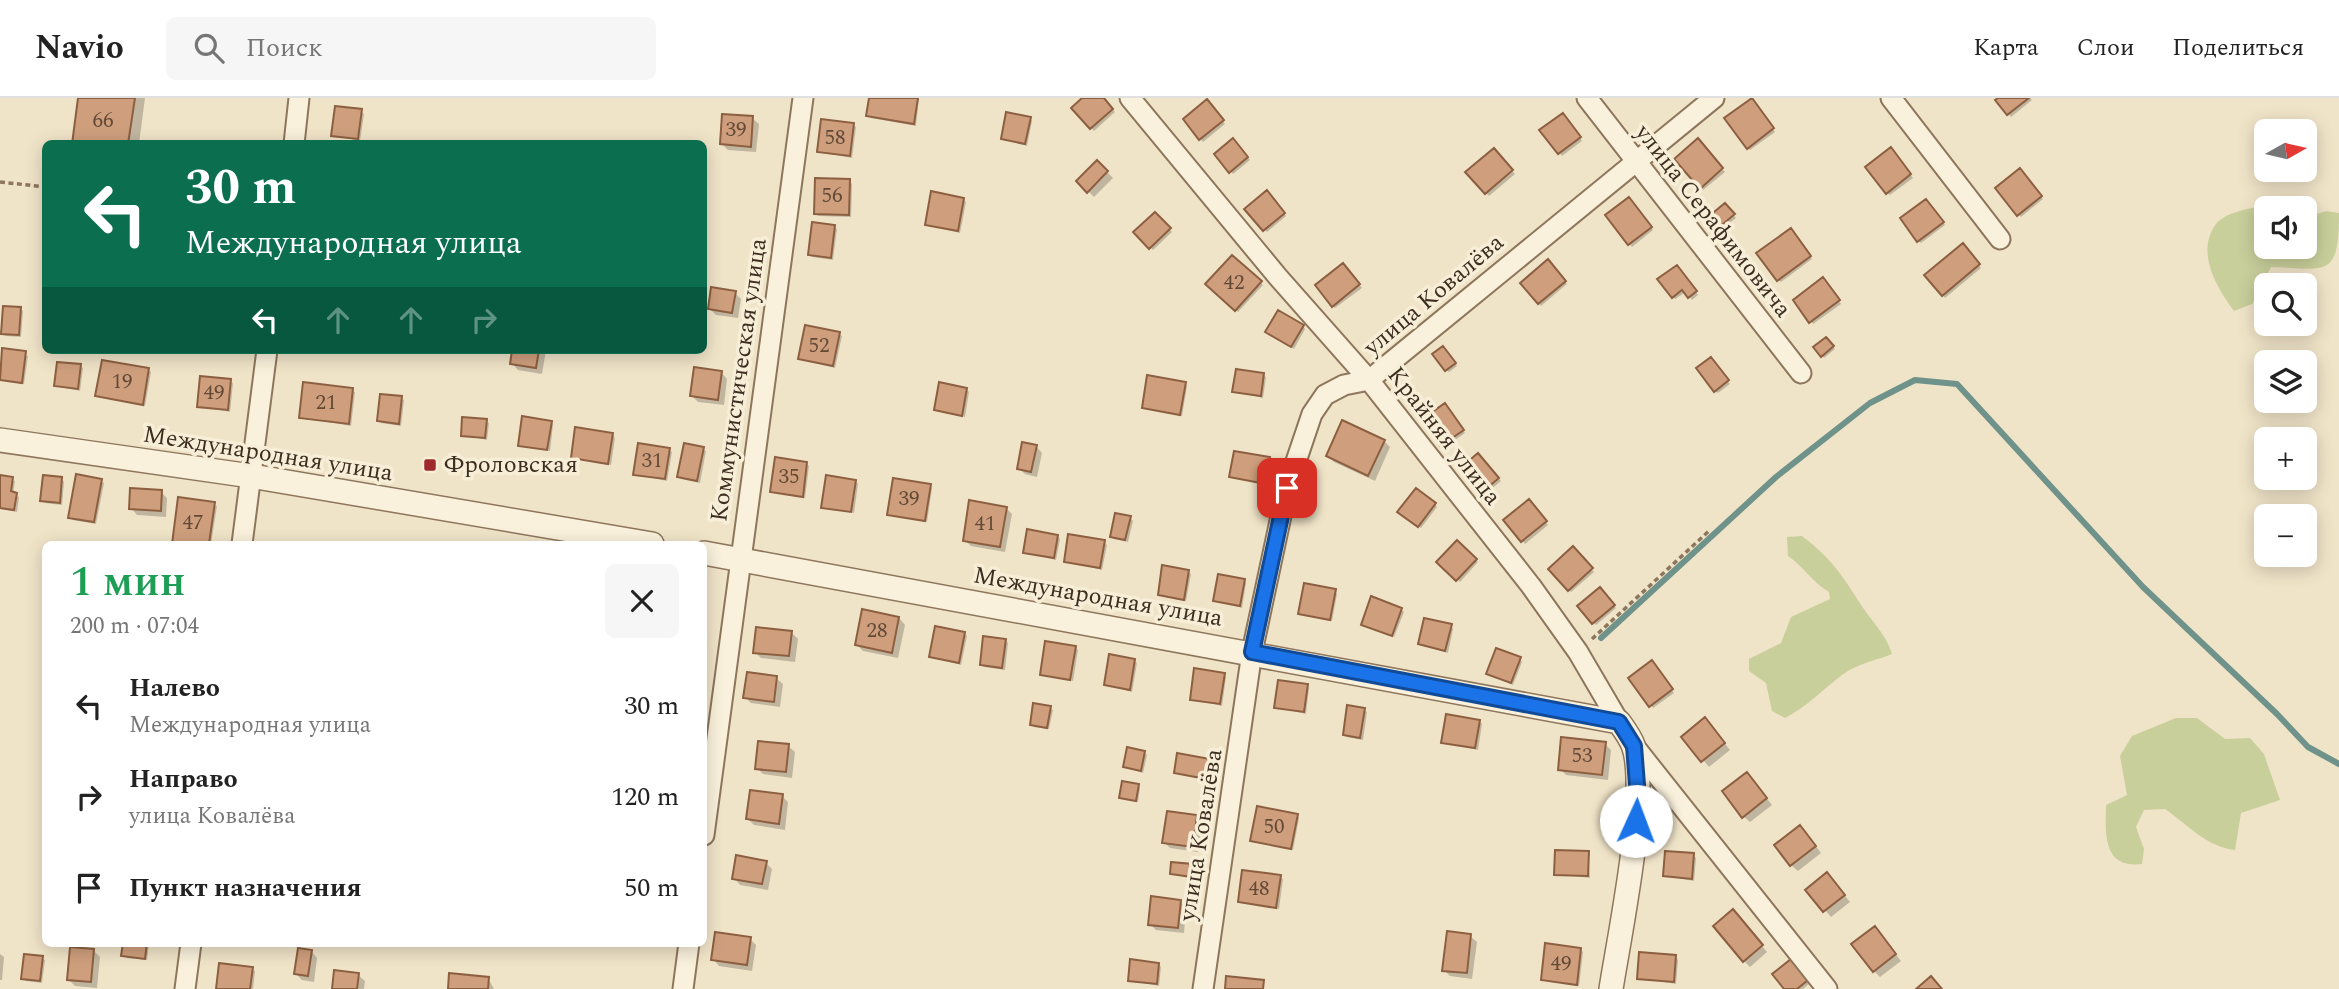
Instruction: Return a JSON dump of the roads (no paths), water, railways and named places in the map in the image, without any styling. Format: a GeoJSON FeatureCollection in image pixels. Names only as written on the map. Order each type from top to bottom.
{"type":"FeatureCollection","features":[{"type":"Feature","properties":{"kind":"street"},"geometry":{"type":"LineString","coordinates":[[294,140],[299,98]]}},
{"type":"Feature","properties":{"kind":"street","name":"Коммунистическая улица"},"geometry":{"type":"LineString","coordinates":[[707,812],[803,98]]}},
{"type":"Feature","properties":{"kind":"street","name":"Крайняя улица"},"geometry":{"type":"LineString","coordinates":[[1130,98],[1278,277],[1369,380],[1531,586],[1578,652],[1619,722]]}},
{"type":"Feature","properties":{"kind":"street","name":"улица Серафимовича"},"geometry":{"type":"LineString","coordinates":[[1587,98],[1801,373]]}},
{"type":"Feature","properties":{"kind":"street","name":"улица Ковалёва"},"geometry":{"type":"LineString","coordinates":[[1203,989],[1252,652],[1287,488],[1312,414],[1325,395],[1344,385],[1369,380],[1714,98]]}},
{"type":"Feature","properties":{"kind":"street"},"geometry":{"type":"LineString","coordinates":[[1891,98],[2000,239]]}},
{"type":"Feature","properties":{"kind":"street"},"geometry":{"type":"LineString","coordinates":[[242,541],[266,354]]}},
{"type":"Feature","properties":{"kind":"street","name":"Международная улица"},"geometry":{"type":"LineString","coordinates":[[0,440],[251,476],[634,541]]}},
{"type":"Feature","properties":{"kind":"street","name":"Международная улица"},"geometry":{"type":"LineString","coordinates":[[707,554],[1252,652],[1619,722]]}},
{"type":"Feature","properties":{"kind":"street"},"geometry":{"type":"LineString","coordinates":[[1619,722],[1634,746],[1827,989]]}},
{"type":"Feature","properties":{"kind":"street"},"geometry":{"type":"LineString","coordinates":[[1611,989],[1636,821],[1634,746]]}},
{"type":"Feature","properties":{"kind":"street"},"geometry":{"type":"LineString","coordinates":[[185,989],[190,947]]}},
{"type":"Feature","properties":{"kind":"street"},"geometry":{"type":"LineString","coordinates":[[683,989],[688,947]]}},
{"type":"Feature","properties":{"kind":"waterway"},"geometry":{"type":"LineString","coordinates":[[1601,638],[1776,477],[1870,403],[1915,380],[1957,384],[2143,587],[2277,714],[2308,747],[2339,764]]}},
{"type":"Feature","properties":{"kind":"place","name":"Фроловская"},"geometry":{"type":"Point","coordinates":[430,465]}}]}
